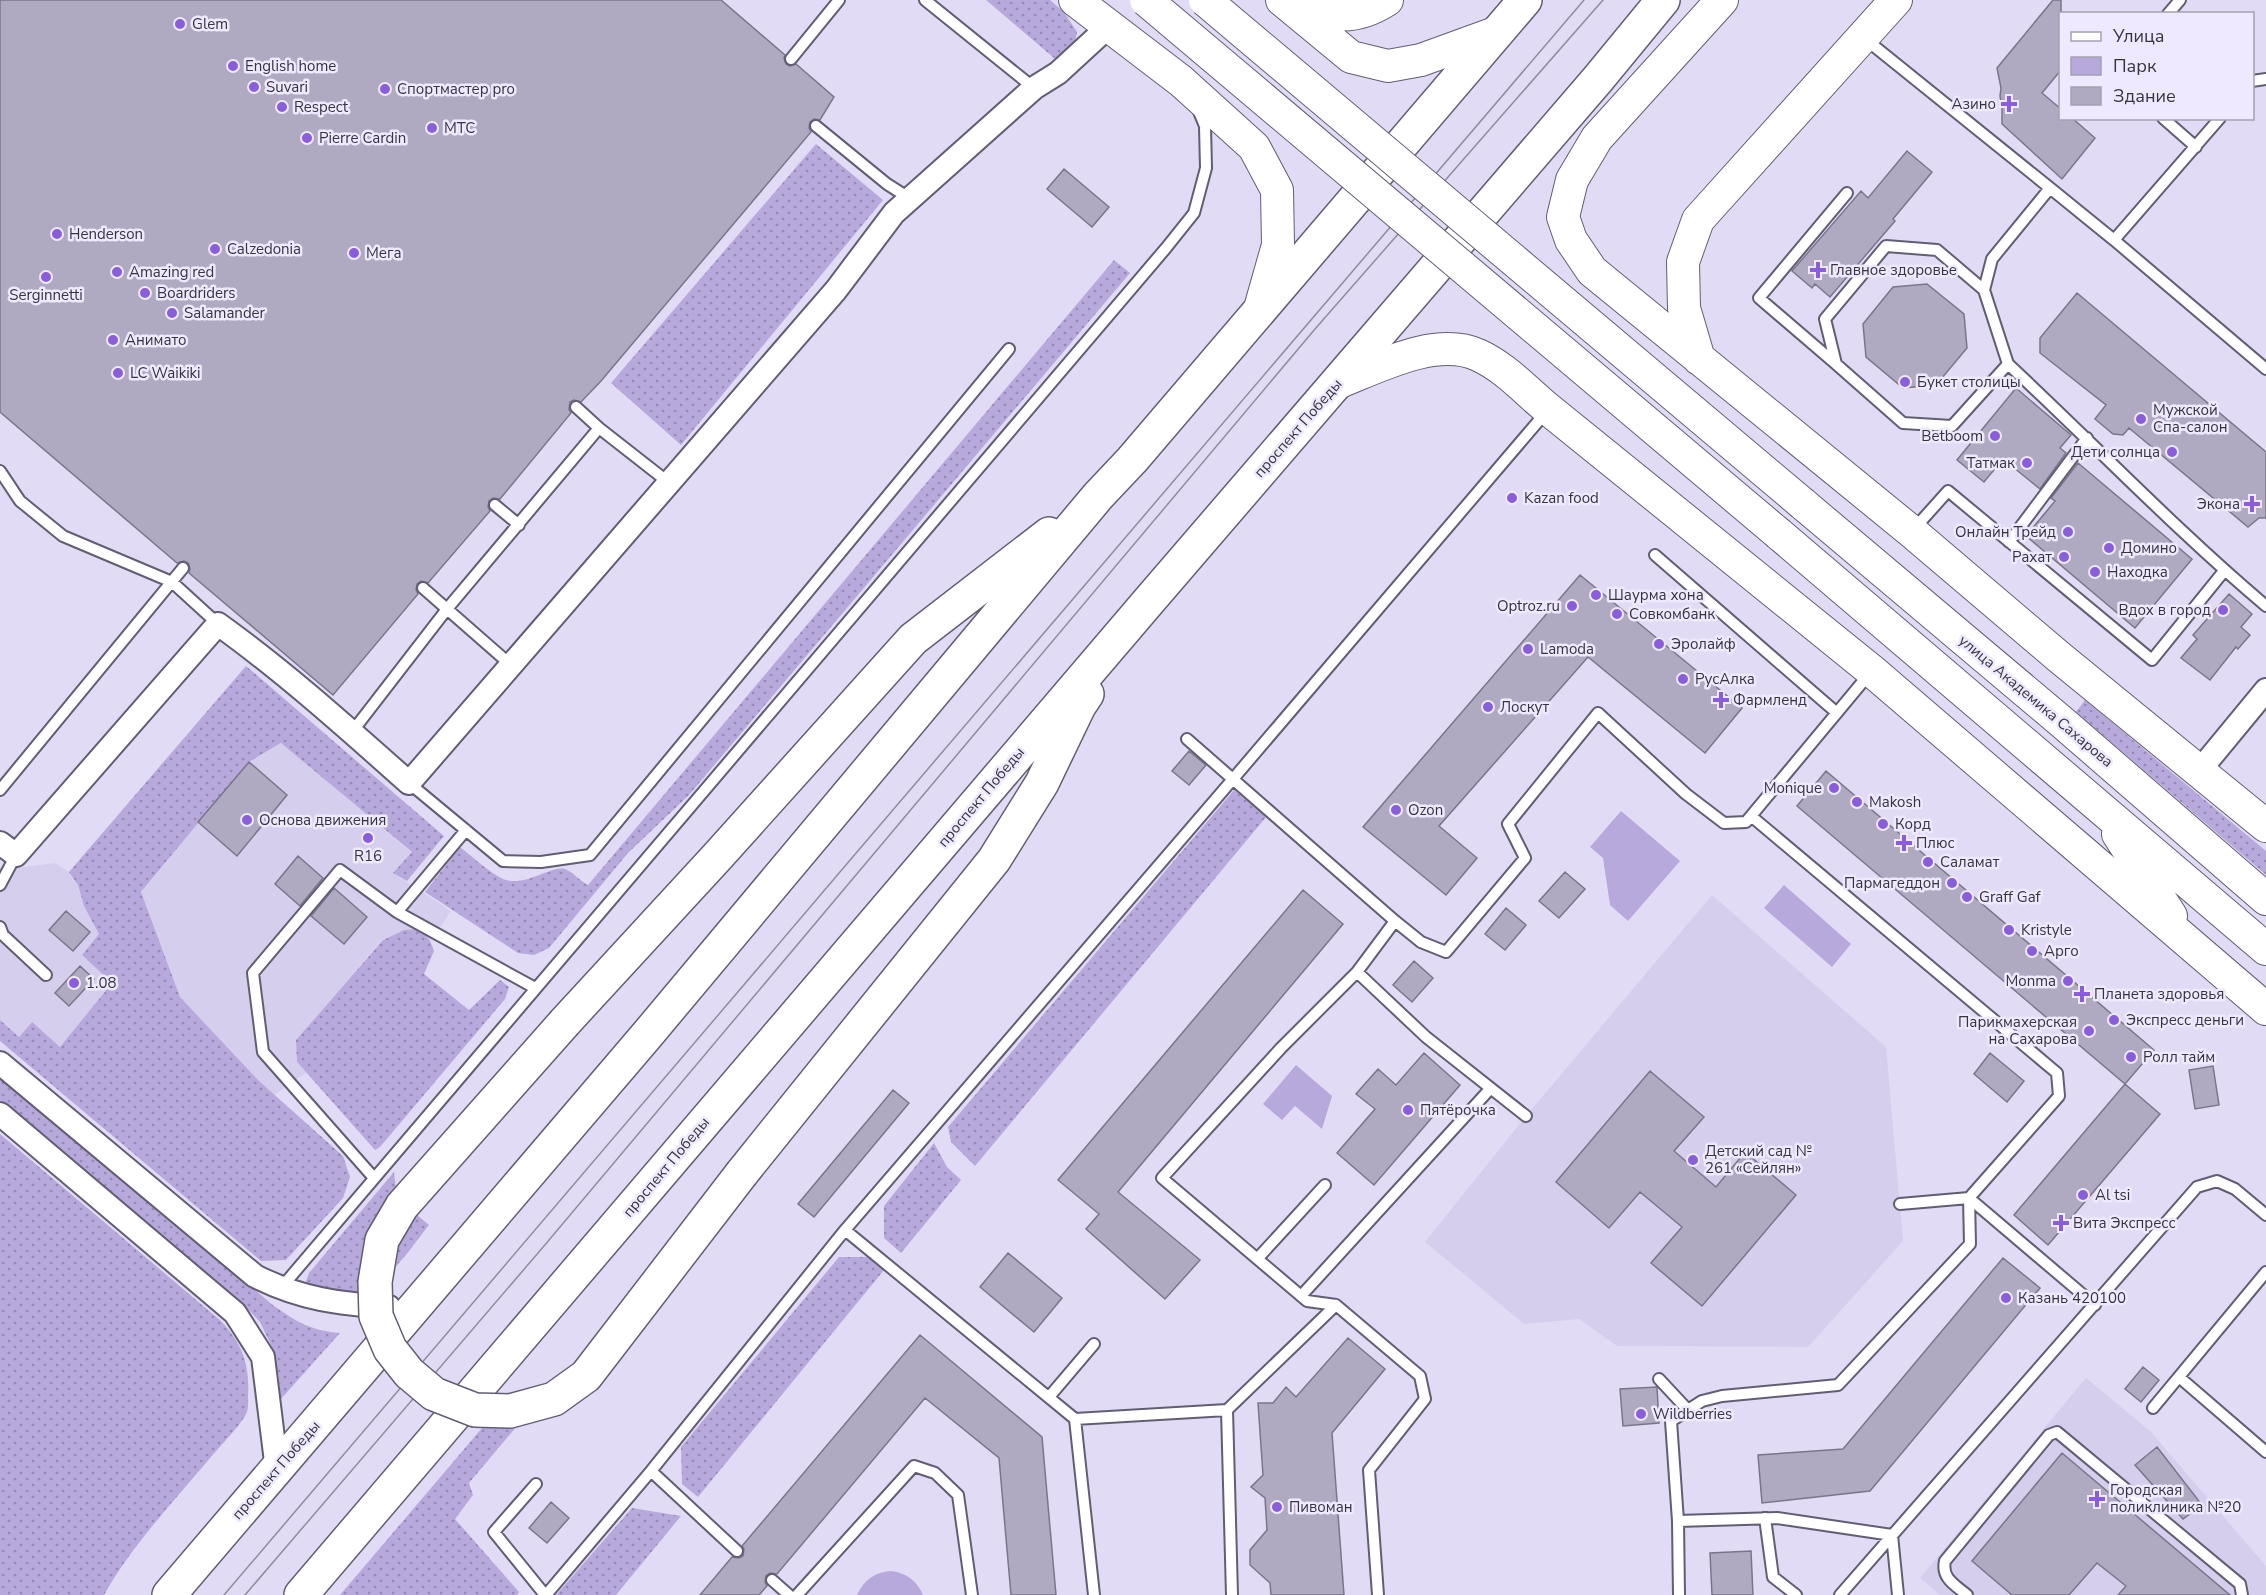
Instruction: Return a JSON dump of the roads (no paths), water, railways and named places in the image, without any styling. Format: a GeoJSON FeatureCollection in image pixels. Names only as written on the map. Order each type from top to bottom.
{"type":"FeatureCollection","features":[{"type":"Feature","properties":{"kind":"main road"},"geometry":{"type":"LineString","coordinates":[[1075,0],[1191,89],[1254,147],[1276,190],[1278,245],[1258,312]]}},
{"type":"Feature","properties":{"kind":"main road"},"geometry":{"type":"LineString","coordinates":[[1146,0],[2097,803],[2266,949]]}},
{"type":"Feature","properties":{"kind":"main road","name":"улица Академика Сахарова"},"geometry":{"type":"LineString","coordinates":[[1205,0],[2063,723],[2266,899]]}},
{"type":"Feature","properties":{"kind":"main road"},"geometry":{"type":"LineString","coordinates":[[1282,0],[1351,57],[1388,66],[1421,60],[1498,32]]}},
{"type":"Feature","properties":{"kind":"main road"},"geometry":{"type":"LineString","coordinates":[[1289,0],[1321,12],[1349,16],[1371,10],[1388,0]]}},
{"type":"Feature","properties":{"kind":"main road","name":"проспект Победы"},"geometry":{"type":"LineString","coordinates":[[169,1595],[639,1044],[1098,496],[1132,460],[1525,0]]}},
{"type":"Feature","properties":{"kind":"main road","name":"проспект Победы"},"geometry":{"type":"LineString","coordinates":[[301,1595],[1663,0]]}},
{"type":"Feature","properties":{"kind":"main road"},"geometry":{"type":"LineString","coordinates":[[1636,31],[1676,0]]}},
{"type":"Feature","properties":{"kind":"main road"},"geometry":{"type":"LineString","coordinates":[[1722,0],[1597,138],[1572,180],[1563,218],[1571,240],[1592,271],[1912,532],[2059,657],[2266,826]]}},
{"type":"Feature","properties":{"kind":"main road"},"geometry":{"type":"LineString","coordinates":[[1700,359],[1684,308],[1683,262],[1698,220],[1896,0]]}},
{"type":"Feature","properties":{"kind":"main road"},"geometry":{"type":"LineString","coordinates":[[1337,383],[1406,355],[1458,348],[1479,356],[1503,371],[1872,671],[2266,1009]]}},
{"type":"Feature","properties":{"kind":"main road"},"geometry":{"type":"LineString","coordinates":[[1098,496],[913,639],[565,1022],[402,1206],[382,1240],[375,1282],[376,1316],[390,1349],[409,1372],[434,1394],[475,1410],[510,1411],[554,1400],[586,1376],[742,1173],[994,860],[1042,783],[1079,706],[1148,602]]}},
{"type":"Feature","properties":{"kind":"main road"},"geometry":{"type":"LineString","coordinates":[[2097,803],[2189,944]]}},
{"type":"Feature","properties":{"kind":"street"},"geometry":{"type":"LineString","coordinates":[[8,849],[218,624],[352,732],[409,783],[830,298],[894,213],[1034,88],[1058,73],[1108,27]]}},
{"type":"Feature","properties":{"kind":"street"},"geometry":{"type":"LineString","coordinates":[[2200,770],[2266,690]]}},
{"type":"Feature","properties":{"kind":"street"},"geometry":{"type":"LineString","coordinates":[[0,1063],[255,1276],[280,1289],[342,1304],[414,1308]]}},
{"type":"Feature","properties":{"kind":"street"},"geometry":{"type":"LineString","coordinates":[[0,1114],[235,1312],[263,1357],[277,1470]]}},
{"type":"Feature","properties":{"kind":"lane"},"geometry":{"type":"LineString","coordinates":[[790,59],[839,0]]}},
{"type":"Feature","properties":{"kind":"lane"},"geometry":{"type":"LineString","coordinates":[[925,0],[1034,88]]}},
{"type":"Feature","properties":{"kind":"lane"},"geometry":{"type":"LineString","coordinates":[[2170,12],[2180,0]]}},
{"type":"Feature","properties":{"kind":"lane"},"geometry":{"type":"LineString","coordinates":[[1863,38],[2114,240],[2266,369]]}},
{"type":"Feature","properties":{"kind":"lane"},"geometry":{"type":"LineString","coordinates":[[280,1289],[1194,213],[1206,168],[1205,126],[1191,89]]}},
{"type":"Feature","properties":{"kind":"lane"},"geometry":{"type":"LineString","coordinates":[[2165,120],[2196,147]]}},
{"type":"Feature","properties":{"kind":"lane"},"geometry":{"type":"LineString","coordinates":[[2114,240],[2218,120]]}},
{"type":"Feature","properties":{"kind":"lane"},"geometry":{"type":"LineString","coordinates":[[816,126],[887,184],[909,198]]}},
{"type":"Feature","properties":{"kind":"lane"},"geometry":{"type":"LineString","coordinates":[[1984,290],[1992,259],[2050,188]]}},
{"type":"Feature","properties":{"kind":"lane"},"geometry":{"type":"LineString","coordinates":[[1847,193],[1759,298],[1903,423],[1952,426],[2008,364]]}},
{"type":"Feature","properties":{"kind":"lane"},"geometry":{"type":"LineString","coordinates":[[1836,364],[1825,319],[1886,246],[1937,250],[1984,290],[2008,364],[2224,571],[2266,606]]}},
{"type":"Feature","properties":{"kind":"lane"},"geometry":{"type":"LineString","coordinates":[[409,783],[503,861],[541,862],[590,855],[1009,349]]}},
{"type":"Feature","properties":{"kind":"lane"},"geometry":{"type":"LineString","coordinates":[[576,407],[668,482]]}},
{"type":"Feature","properties":{"kind":"lane"},"geometry":{"type":"LineString","coordinates":[[536,1484],[494,1532],[546,1595],[651,1472],[845,1230],[1548,409]]}},
{"type":"Feature","properties":{"kind":"lane"},"geometry":{"type":"LineString","coordinates":[[352,732],[447,609],[599,428]]}},
{"type":"Feature","properties":{"kind":"lane"},"geometry":{"type":"LineString","coordinates":[[2009,542],[2087,438]]}},
{"type":"Feature","properties":{"kind":"lane"},"geometry":{"type":"LineString","coordinates":[[0,471],[20,501],[63,536],[172,582],[218,624]]}},
{"type":"Feature","properties":{"kind":"lane"},"geometry":{"type":"LineString","coordinates":[[1912,532],[1948,491],[2152,660],[2224,571]]}},
{"type":"Feature","properties":{"kind":"lane"},"geometry":{"type":"LineString","coordinates":[[495,505],[519,525]]}},
{"type":"Feature","properties":{"kind":"lane"},"geometry":{"type":"LineString","coordinates":[[1655,555],[1837,713]]}},
{"type":"Feature","properties":{"kind":"lane"},"geometry":{"type":"LineString","coordinates":[[0,790],[183,568]]}},
{"type":"Feature","properties":{"kind":"lane"},"geometry":{"type":"LineString","coordinates":[[423,588],[512,666]]}},
{"type":"Feature","properties":{"kind":"lane"},"geometry":{"type":"LineString","coordinates":[[1187,739],[1395,921],[1421,942],[1446,952],[1526,858],[1508,824],[1598,713],[1686,794],[1724,822],[1746,822],[1872,671]]}},
{"type":"Feature","properties":{"kind":"lane"},"geometry":{"type":"LineString","coordinates":[[1679,1595],[1678,1521],[1671,1421],[1702,1401],[1722,1396],[1838,1385],[1970,1244],[1970,1198],[2059,1096],[2057,1073],[1751,816]]}},
{"type":"Feature","properties":{"kind":"lane"},"geometry":{"type":"LineString","coordinates":[[397,912],[466,830]]}},
{"type":"Feature","properties":{"kind":"lane"},"geometry":{"type":"LineString","coordinates":[[0,885],[8,849]]}},
{"type":"Feature","properties":{"kind":"lane"},"geometry":{"type":"LineString","coordinates":[[374,1178],[263,1052],[253,974],[340,870],[397,912],[535,988]]}},
{"type":"Feature","properties":{"kind":"lane"},"geometry":{"type":"LineString","coordinates":[[1378,1595],[1369,1470],[1425,1399],[1420,1376],[1336,1305],[1307,1301],[1300,1296],[1162,1178],[1281,1048],[1357,972],[1395,921]]}},
{"type":"Feature","properties":{"kind":"lane"},"geometry":{"type":"LineString","coordinates":[[0,927],[3,935],[46,975]]}},
{"type":"Feature","properties":{"kind":"lane"},"geometry":{"type":"LineString","coordinates":[[1357,972],[1426,1037],[1526,1116]]}},
{"type":"Feature","properties":{"kind":"lane"},"geometry":{"type":"LineString","coordinates":[[1300,1296],[1490,1089]]}},
{"type":"Feature","properties":{"kind":"lane"},"geometry":{"type":"LineString","coordinates":[[1840,1595],[2197,1186],[2217,1181],[2235,1189],[2266,1215]]}},
{"type":"Feature","properties":{"kind":"lane"},"geometry":{"type":"LineString","coordinates":[[1258,1258],[1325,1185]]}},
{"type":"Feature","properties":{"kind":"lane"},"geometry":{"type":"LineString","coordinates":[[1900,1204],[1970,1198],[2095,1305]]}},
{"type":"Feature","properties":{"kind":"lane"},"geometry":{"type":"LineString","coordinates":[[845,1230],[1075,1419],[1094,1595]]}},
{"type":"Feature","properties":{"kind":"lane"},"geometry":{"type":"LineString","coordinates":[[2153,1408],[2266,1272]]}},
{"type":"Feature","properties":{"kind":"lane"},"geometry":{"type":"LineString","coordinates":[[1075,1419],[1227,1410],[1336,1305]]}},
{"type":"Feature","properties":{"kind":"lane"},"geometry":{"type":"LineString","coordinates":[[1049,1397],[1094,1344]]}},
{"type":"Feature","properties":{"kind":"lane"},"geometry":{"type":"LineString","coordinates":[[2179,1377],[2266,1452]]}},
{"type":"Feature","properties":{"kind":"lane"},"geometry":{"type":"LineString","coordinates":[[1659,1379],[1687,1409]]}},
{"type":"Feature","properties":{"kind":"lane"},"geometry":{"type":"LineString","coordinates":[[1227,1410],[1232,1595]]}},
{"type":"Feature","properties":{"kind":"lane"},"geometry":{"type":"LineString","coordinates":[[1967,1595],[1947,1578],[1943,1570],[1945,1561],[2049,1435],[2057,1432],[2240,1584],[2242,1595]]}},
{"type":"Feature","properties":{"kind":"lane"},"geometry":{"type":"LineString","coordinates":[[798,1595],[914,1466],[935,1473],[958,1495],[972,1595]]}},
{"type":"Feature","properties":{"kind":"lane"},"geometry":{"type":"LineString","coordinates":[[651,1472],[737,1551]]}},
{"type":"Feature","properties":{"kind":"lane"},"geometry":{"type":"LineString","coordinates":[[1765,1518],[1773,1577],[1796,1595]]}},
{"type":"Feature","properties":{"kind":"lane"},"geometry":{"type":"LineString","coordinates":[[1678,1521],[1777,1518],[1892,1535]]}},
{"type":"Feature","properties":{"kind":"lane"},"geometry":{"type":"LineString","coordinates":[[1892,1535],[1898,1595]]}},
{"type":"Feature","properties":{"kind":"lane"},"geometry":{"type":"LineString","coordinates":[[772,1580],[789,1595]]}},
{"type":"Feature","properties":{"kind":"tram line"},"geometry":{"type":"LineString","coordinates":[[224,1595],[1584,0]]}},
{"type":"Feature","properties":{"kind":"tram line"},"geometry":{"type":"LineString","coordinates":[[245,1595],[544,1246],[1315,329],[1603,0]]}},
{"type":"Feature","properties":{"kind":"place","name":"Glem"},"geometry":{"type":"Point","coordinates":[180,24]}},
{"type":"Feature","properties":{"kind":"place","name":"English home"},"geometry":{"type":"Point","coordinates":[233,66]}},
{"type":"Feature","properties":{"kind":"place","name":"Suvari"},"geometry":{"type":"Point","coordinates":[254,87]}},
{"type":"Feature","properties":{"kind":"place","name":"Спортмастер pro"},"geometry":{"type":"Point","coordinates":[385,89]}},
{"type":"Feature","properties":{"kind":"place","name":"Азино"},"geometry":{"type":"Point","coordinates":[2009,104]}},
{"type":"Feature","properties":{"kind":"place","name":"Respect"},"geometry":{"type":"Point","coordinates":[282,107]}},
{"type":"Feature","properties":{"kind":"place","name":"МТС"},"geometry":{"type":"Point","coordinates":[432,128]}},
{"type":"Feature","properties":{"kind":"place","name":"Pierre Cardin"},"geometry":{"type":"Point","coordinates":[307,138]}},
{"type":"Feature","properties":{"kind":"place","name":"Henderson"},"geometry":{"type":"Point","coordinates":[57,234]}},
{"type":"Feature","properties":{"kind":"place","name":"Calzedonia"},"geometry":{"type":"Point","coordinates":[215,249]}},
{"type":"Feature","properties":{"kind":"place","name":"Мега"},"geometry":{"type":"Point","coordinates":[354,253]}},
{"type":"Feature","properties":{"kind":"place","name":"Главное здоровье"},"geometry":{"type":"Point","coordinates":[1818,270]}},
{"type":"Feature","properties":{"kind":"place","name":"Amazing red"},"geometry":{"type":"Point","coordinates":[117,272]}},
{"type":"Feature","properties":{"kind":"place","name":"Serginnetti"},"geometry":{"type":"Point","coordinates":[46,277]}},
{"type":"Feature","properties":{"kind":"place","name":"Boardriders"},"geometry":{"type":"Point","coordinates":[145,293]}},
{"type":"Feature","properties":{"kind":"place","name":"Salamander"},"geometry":{"type":"Point","coordinates":[172,313]}},
{"type":"Feature","properties":{"kind":"place","name":"Анимато"},"geometry":{"type":"Point","coordinates":[113,340]}},
{"type":"Feature","properties":{"kind":"place","name":"LC Waikiki"},"geometry":{"type":"Point","coordinates":[118,373]}},
{"type":"Feature","properties":{"kind":"place","name":"Букет столицы"},"geometry":{"type":"Point","coordinates":[1905,382]}},
{"type":"Feature","properties":{"kind":"place","name":"Мужской Спа-салон"},"geometry":{"type":"Point","coordinates":[2141,419]}},
{"type":"Feature","properties":{"kind":"place","name":"Betboom"},"geometry":{"type":"Point","coordinates":[1995,436]}},
{"type":"Feature","properties":{"kind":"place","name":"Дети солнца"},"geometry":{"type":"Point","coordinates":[2172,452]}},
{"type":"Feature","properties":{"kind":"place","name":"Татмак"},"geometry":{"type":"Point","coordinates":[2027,463]}},
{"type":"Feature","properties":{"kind":"place","name":"Kazan food"},"geometry":{"type":"Point","coordinates":[1512,498]}},
{"type":"Feature","properties":{"kind":"place","name":"Экона"},"geometry":{"type":"Point","coordinates":[2252,504]}},
{"type":"Feature","properties":{"kind":"place","name":"Онлайн Трейд"},"geometry":{"type":"Point","coordinates":[2068,532]}},
{"type":"Feature","properties":{"kind":"place","name":"Домино"},"geometry":{"type":"Point","coordinates":[2109,548]}},
{"type":"Feature","properties":{"kind":"place","name":"Рахат"},"geometry":{"type":"Point","coordinates":[2064,557]}},
{"type":"Feature","properties":{"kind":"place","name":"Находка"},"geometry":{"type":"Point","coordinates":[2095,572]}},
{"type":"Feature","properties":{"kind":"place","name":"Шаурма хона"},"geometry":{"type":"Point","coordinates":[1596,595]}},
{"type":"Feature","properties":{"kind":"place","name":"Optroz.ru"},"geometry":{"type":"Point","coordinates":[1572,606]}},
{"type":"Feature","properties":{"kind":"place","name":"Вдох в город"},"geometry":{"type":"Point","coordinates":[2223,610]}},
{"type":"Feature","properties":{"kind":"place","name":"Совкомбанк"},"geometry":{"type":"Point","coordinates":[1617,614]}},
{"type":"Feature","properties":{"kind":"place","name":"Эролайф"},"geometry":{"type":"Point","coordinates":[1659,644]}},
{"type":"Feature","properties":{"kind":"place","name":"Lamoda"},"geometry":{"type":"Point","coordinates":[1528,649]}},
{"type":"Feature","properties":{"kind":"place","name":"РусАлка"},"geometry":{"type":"Point","coordinates":[1683,679]}},
{"type":"Feature","properties":{"kind":"place","name":"Фармленд"},"geometry":{"type":"Point","coordinates":[1721,700]}},
{"type":"Feature","properties":{"kind":"place","name":"Лоскут"},"geometry":{"type":"Point","coordinates":[1488,707]}},
{"type":"Feature","properties":{"kind":"place","name":"Monique"},"geometry":{"type":"Point","coordinates":[1834,788]}},
{"type":"Feature","properties":{"kind":"place","name":"Makosh"},"geometry":{"type":"Point","coordinates":[1857,802]}},
{"type":"Feature","properties":{"kind":"place","name":"Ozon"},"geometry":{"type":"Point","coordinates":[1396,810]}},
{"type":"Feature","properties":{"kind":"place","name":"Основа движения"},"geometry":{"type":"Point","coordinates":[247,820]}},
{"type":"Feature","properties":{"kind":"place","name":"Корд"},"geometry":{"type":"Point","coordinates":[1883,824]}},
{"type":"Feature","properties":{"kind":"place","name":"R16"},"geometry":{"type":"Point","coordinates":[368,838]}},
{"type":"Feature","properties":{"kind":"place","name":"Плюс"},"geometry":{"type":"Point","coordinates":[1904,843]}},
{"type":"Feature","properties":{"kind":"place","name":"Саламат"},"geometry":{"type":"Point","coordinates":[1928,862]}},
{"type":"Feature","properties":{"kind":"place","name":"Пармагеддон"},"geometry":{"type":"Point","coordinates":[1952,883]}},
{"type":"Feature","properties":{"kind":"place","name":"Graff Gaf"},"geometry":{"type":"Point","coordinates":[1967,897]}},
{"type":"Feature","properties":{"kind":"place","name":"Kristyle"},"geometry":{"type":"Point","coordinates":[2009,930]}},
{"type":"Feature","properties":{"kind":"place","name":"Арго"},"geometry":{"type":"Point","coordinates":[2032,951]}},
{"type":"Feature","properties":{"kind":"place","name":"Monma"},"geometry":{"type":"Point","coordinates":[2068,981]}},
{"type":"Feature","properties":{"kind":"place","name":"1.08"},"geometry":{"type":"Point","coordinates":[74,983]}},
{"type":"Feature","properties":{"kind":"place","name":"Планета здоровья"},"geometry":{"type":"Point","coordinates":[2082,994]}},
{"type":"Feature","properties":{"kind":"place","name":"Экспресс деньги"},"geometry":{"type":"Point","coordinates":[2114,1020]}},
{"type":"Feature","properties":{"kind":"place","name":"Парикмахерская на Сахарова"},"geometry":{"type":"Point","coordinates":[2089,1031]}},
{"type":"Feature","properties":{"kind":"place","name":"Ролл тайм"},"geometry":{"type":"Point","coordinates":[2131,1057]}},
{"type":"Feature","properties":{"kind":"place","name":"Пятёрочка"},"geometry":{"type":"Point","coordinates":[1408,1110]}},
{"type":"Feature","properties":{"kind":"place","name":"Детский сад № 261 «Сейлян»"},"geometry":{"type":"Point","coordinates":[1693,1160]}},
{"type":"Feature","properties":{"kind":"place","name":"Al tsi"},"geometry":{"type":"Point","coordinates":[2083,1195]}},
{"type":"Feature","properties":{"kind":"place","name":"Вита Экспресс"},"geometry":{"type":"Point","coordinates":[2061,1223]}},
{"type":"Feature","properties":{"kind":"place","name":"Казань 420100"},"geometry":{"type":"Point","coordinates":[2006,1298]}},
{"type":"Feature","properties":{"kind":"place","name":"Wildberries"},"geometry":{"type":"Point","coordinates":[1641,1414]}},
{"type":"Feature","properties":{"kind":"place","name":"Городская поликлиника №20"},"geometry":{"type":"Point","coordinates":[2097,1499]}},
{"type":"Feature","properties":{"kind":"place","name":"Пивоман"},"geometry":{"type":"Point","coordinates":[1277,1507]}}]}
